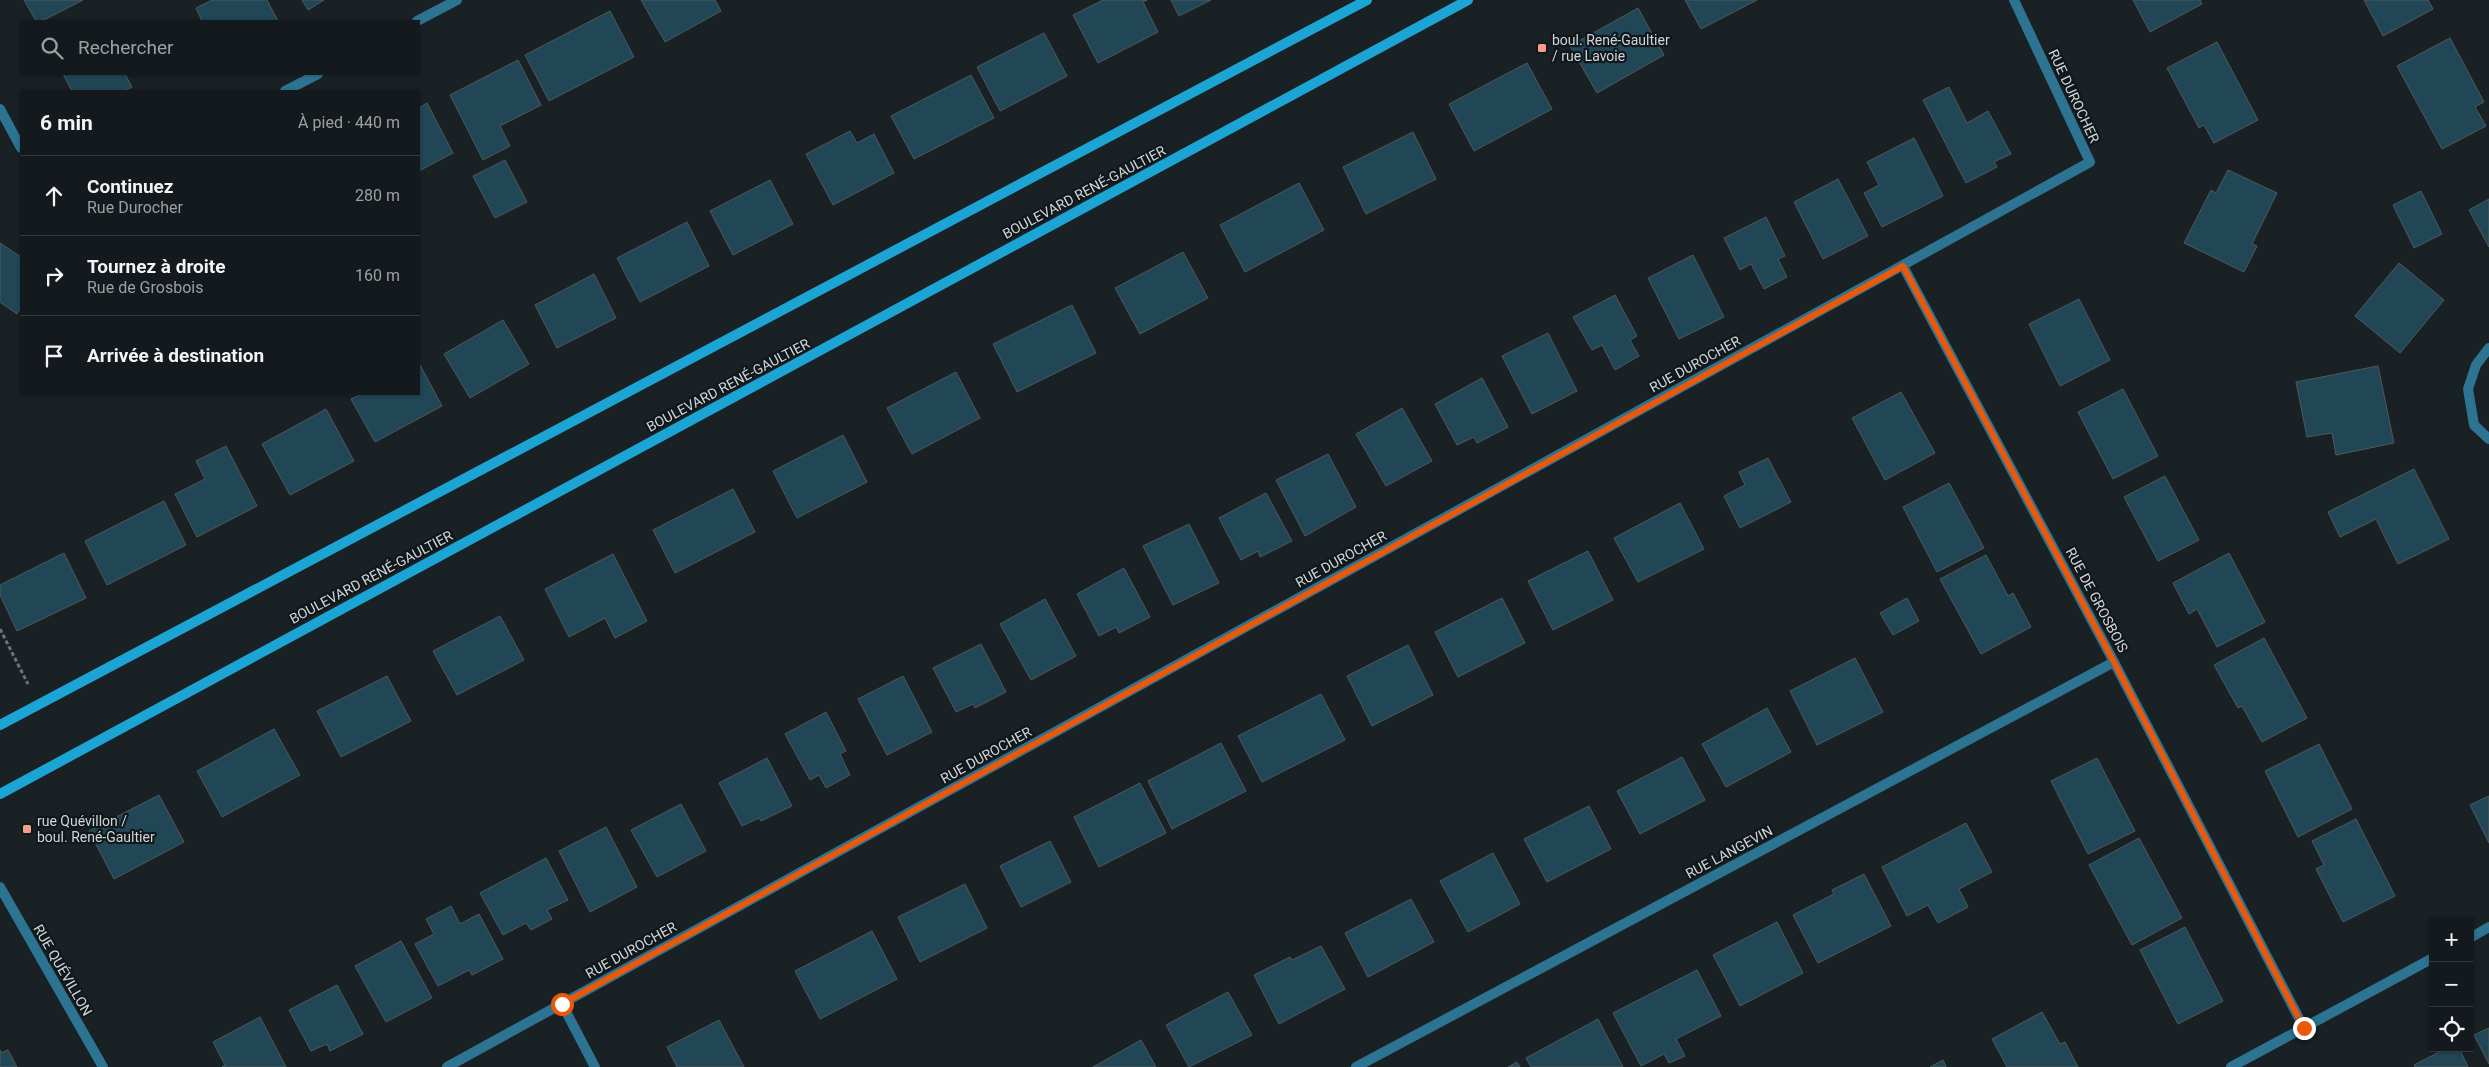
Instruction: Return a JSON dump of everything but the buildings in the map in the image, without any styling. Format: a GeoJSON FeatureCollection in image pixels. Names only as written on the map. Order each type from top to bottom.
{"type":"FeatureCollection","features":[{"type":"Feature","properties":{"kind":"street"},"geometry":{"type":"LineString","coordinates":[[419,20],[457,0]]}},
{"type":"Feature","properties":{"kind":"street"},"geometry":{"type":"LineString","coordinates":[[0,725],[1367,0]]}},
{"type":"Feature","properties":{"kind":"street","name":"BOULEVARD RENÉ-GAULTIER"},"geometry":{"type":"LineString","coordinates":[[0,794],[1468,0]]}},
{"type":"Feature","properties":{"kind":"street","name":"RUE DUROCHER"},"geometry":{"type":"LineString","coordinates":[[447,1067],[2090,162],[2014,0]]}},
{"type":"Feature","properties":{"kind":"street"},"geometry":{"type":"LineString","coordinates":[[287,90],[316,75]]}},
{"type":"Feature","properties":{"kind":"street"},"geometry":{"type":"LineString","coordinates":[[0,109],[20,146]]}},
{"type":"Feature","properties":{"kind":"street","name":"RUE DE GROSBOIS"},"geometry":{"type":"LineString","coordinates":[[1903,266],[2114,662],[2304,1028]]}},
{"type":"Feature","properties":{"kind":"street"},"geometry":{"type":"LineString","coordinates":[[2489,348],[2476,365],[2468,390],[2474,425],[2489,440]]}},
{"type":"Feature","properties":{"kind":"street","name":"RUE LANGEVIN"},"geometry":{"type":"LineString","coordinates":[[1356,1067],[2114,662]]}},
{"type":"Feature","properties":{"kind":"street","name":"RUE QUÉVILLON"},"geometry":{"type":"LineString","coordinates":[[0,887],[102,1067]]}},
{"type":"Feature","properties":{"kind":"street"},"geometry":{"type":"LineString","coordinates":[[2474,936],[2489,928]]}},
{"type":"Feature","properties":{"kind":"street"},"geometry":{"type":"LineString","coordinates":[[2231,1067],[2429,960]]}},
{"type":"Feature","properties":{"kind":"street"},"geometry":{"type":"LineString","coordinates":[[562,1004],[595,1067]]}},
{"type":"Feature","properties":{"kind":"path"},"geometry":{"type":"LineString","coordinates":[[0,629],[39,704]]}},
{"type":"Feature","properties":{"kind":"place","name":"boul. René-Gaultier / rue Lavoie"},"geometry":{"type":"Point","coordinates":[1542,48]}},
{"type":"Feature","properties":{"kind":"place","name":"rue Quévillon / boul. René-Gaultier"},"geometry":{"type":"Point","coordinates":[27,829]}},
{"type":"Feature","properties":{"kind":"route"},"geometry":{"type":"LineString","coordinates":[[562,1004],[1903,266],[2114,662],[2304,1028]]}}]}
